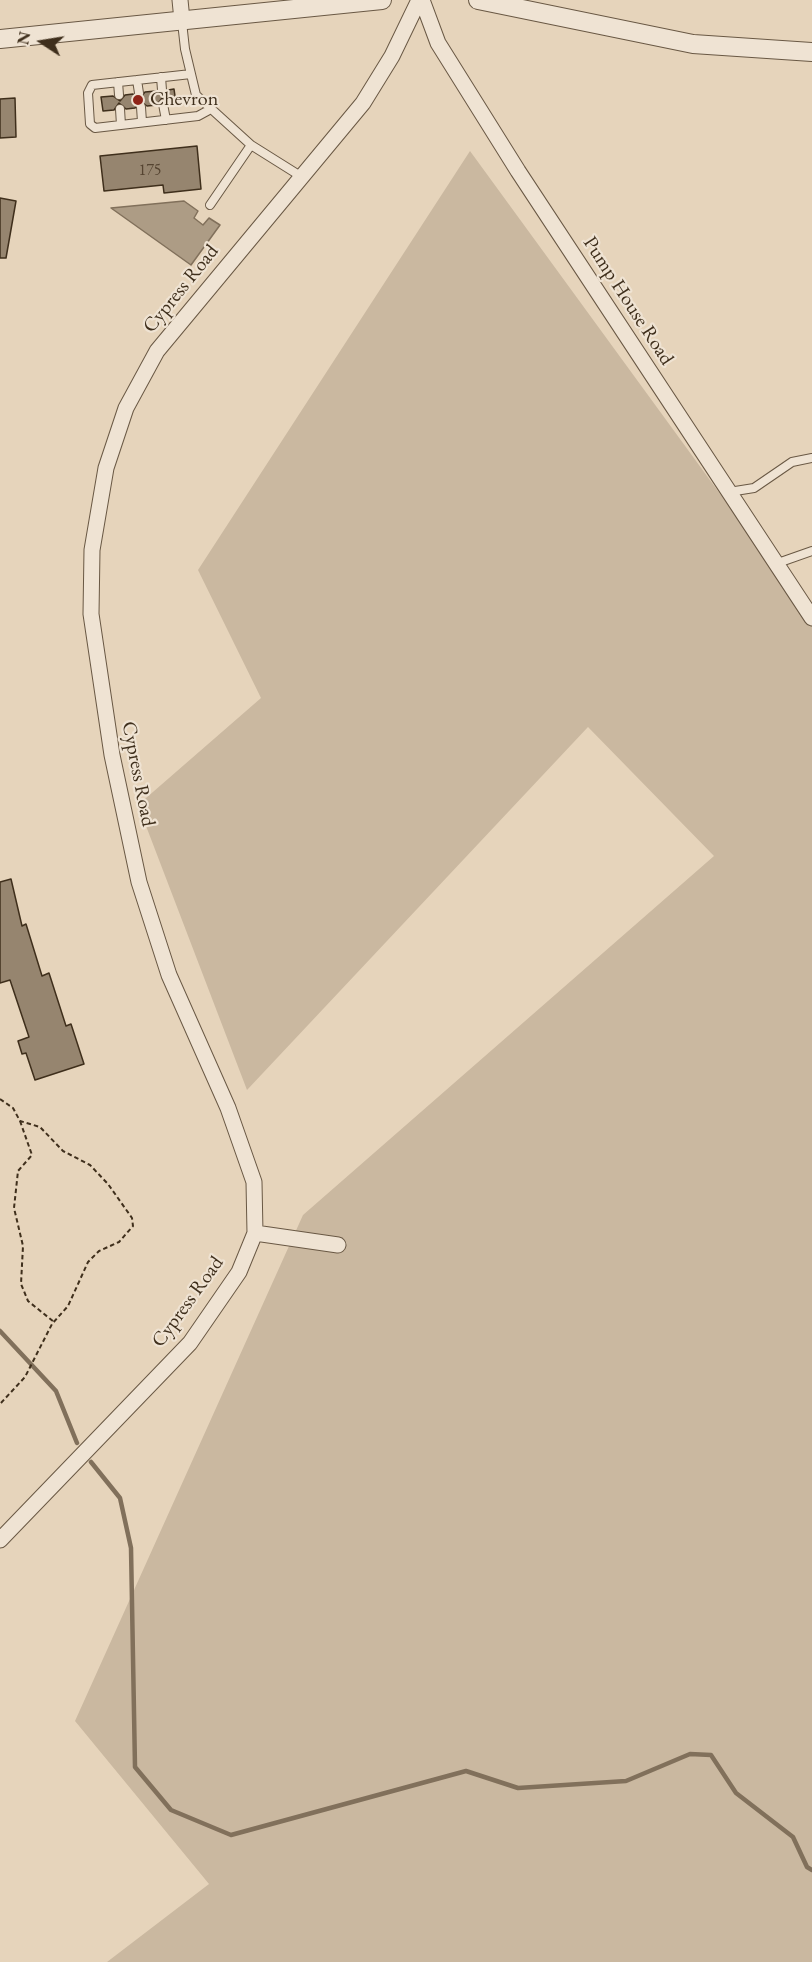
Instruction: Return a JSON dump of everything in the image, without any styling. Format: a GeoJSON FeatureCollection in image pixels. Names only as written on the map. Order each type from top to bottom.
{"type":"FeatureCollection","features":[{"type":"Feature","properties":{"kind":"street"},"geometry":{"type":"LineString","coordinates":[[180,0],[182,20]]}},
{"type":"Feature","properties":{"kind":"street"},"geometry":{"type":"LineString","coordinates":[[0,39],[381,0]]}},
{"type":"Feature","properties":{"kind":"street","name":"Cypress Road"},"geometry":{"type":"LineString","coordinates":[[0,1540],[190,1342],[238,1272],[255,1233],[254,1182],[228,1108],[169,975],[133,855],[112,755],[91,614],[92,550],[106,468],[126,408],[157,351],[363,102],[393,56],[420,0]]}},
{"type":"Feature","properties":{"kind":"street","name":"Pump House Road"},"geometry":{"type":"LineString","coordinates":[[420,0],[438,42],[518,171],[812,618]]}},
{"type":"Feature","properties":{"kind":"street"},"geometry":{"type":"LineString","coordinates":[[478,0],[693,44],[812,52]]}},
{"type":"Feature","properties":{"kind":"street"},"geometry":{"type":"LineString","coordinates":[[255,1233],[338,1245]]}},
{"type":"Feature","properties":{"kind":"lane"},"geometry":{"type":"LineString","coordinates":[[182,20],[196,95],[251,145],[302,177]]}},
{"type":"Feature","properties":{"kind":"lane"},"geometry":{"type":"LineString","coordinates":[[191,74],[92,85],[88,93],[90,124],[95,128],[166,120],[198,116],[210,110]]}},
{"type":"Feature","properties":{"kind":"lane"},"geometry":{"type":"LineString","coordinates":[[161,77],[162,90]]}},
{"type":"Feature","properties":{"kind":"lane"},"geometry":{"type":"LineString","coordinates":[[138,80],[139,93]]}},
{"type":"Feature","properties":{"kind":"lane"},"geometry":{"type":"LineString","coordinates":[[118,82],[119,95]]}},
{"type":"Feature","properties":{"kind":"lane"},"geometry":{"type":"LineString","coordinates":[[163,104],[166,120]]}},
{"type":"Feature","properties":{"kind":"lane"},"geometry":{"type":"LineString","coordinates":[[141,107],[142,122]]}},
{"type":"Feature","properties":{"kind":"lane"},"geometry":{"type":"LineString","coordinates":[[120,109],[121,125]]}},
{"type":"Feature","properties":{"kind":"lane"},"geometry":{"type":"LineString","coordinates":[[210,205],[251,145]]}},
{"type":"Feature","properties":{"kind":"lane"},"geometry":{"type":"LineString","coordinates":[[728,492],[754,488],[792,462],[812,459]]}},
{"type":"Feature","properties":{"kind":"lane"},"geometry":{"type":"LineString","coordinates":[[775,564],[812,551]]}},
{"type":"Feature","properties":{"kind":"path"},"geometry":{"type":"LineString","coordinates":[[0,1099],[13,1108],[32,1155],[18,1171],[14,1208],[24,1246],[21,1284],[28,1301],[54,1322]]}},
{"type":"Feature","properties":{"kind":"path"},"geometry":{"type":"LineString","coordinates":[[0,1404],[25,1377],[54,1322],[68,1306],[88,1263],[99,1251],[128,1235],[133,1226],[132,1218],[108,1184],[90,1165],[63,1151],[40,1127],[20,1121]]}},
{"type":"Feature","properties":{"kind":"shaded area"},"geometry":{"type":"Polygon","coordinates":[[[470,151],[812,620],[812,1962],[107,1962],[209,1884],[75,1721],[303,1215],[714,856],[588,727],[247,1090],[138,805],[261,698],[198,570],[470,151]]]}},
{"type":"Feature","properties":{"kind":"shaded area"},"geometry":{"type":"Polygon","coordinates":[[[184,201],[198,211],[194,218],[203,225],[209,218],[220,225],[191,265],[111,208],[184,201]]]}},
{"type":"Feature","properties":{"kind":"building","name":"Chevron"},"geometry":{"type":"Polygon","coordinates":[[[174,89],[176,103],[169,104],[162,98],[157,105],[147,106],[140,101],[135,108],[126,109],[119,103],[114,110],[103,111],[101,97],[113,96],[120,101],[125,95],[133,94],[139,99],[145,92],[156,91],[163,96],[168,90],[174,89]]]}},
{"type":"Feature","properties":{"kind":"building"},"geometry":{"type":"Polygon","coordinates":[[[15,98],[16,137],[0,138],[0,99],[15,98]]]}},
{"type":"Feature","properties":{"kind":"building"},"geometry":{"type":"Polygon","coordinates":[[[197,146],[201,189],[164,193],[163,185],[104,191],[100,156],[197,146]]]}},
{"type":"Feature","properties":{"kind":"building"},"geometry":{"type":"Polygon","coordinates":[[[0,198],[16,201],[6,258],[0,258],[0,198]]]}},
{"type":"Feature","properties":{"kind":"building"},"geometry":{"type":"Polygon","coordinates":[[[11,879],[22,926],[26,924],[42,976],[49,973],[66,1026],[71,1024],[84,1064],[35,1080],[26,1053],[22,1054],[18,1041],[29,1037],[10,980],[0,983],[0,882],[11,879]]]}},
{"type":"Feature","properties":{"kind":"waterway"},"geometry":{"type":"LineString","coordinates":[[0,1331],[56,1391],[77,1443]]}},
{"type":"Feature","properties":{"kind":"waterway"},"geometry":{"type":"LineString","coordinates":[[91,1462],[120,1498],[131,1548],[135,1767],[171,1810],[231,1835],[466,1771],[518,1788],[626,1781],[690,1754],[711,1755],[736,1793],[793,1837],[807,1867],[812,1870]]}},
{"type":"Feature","properties":{"kind":"place","name":"Chevron"},"geometry":{"type":"Point","coordinates":[138,100]}}]}
